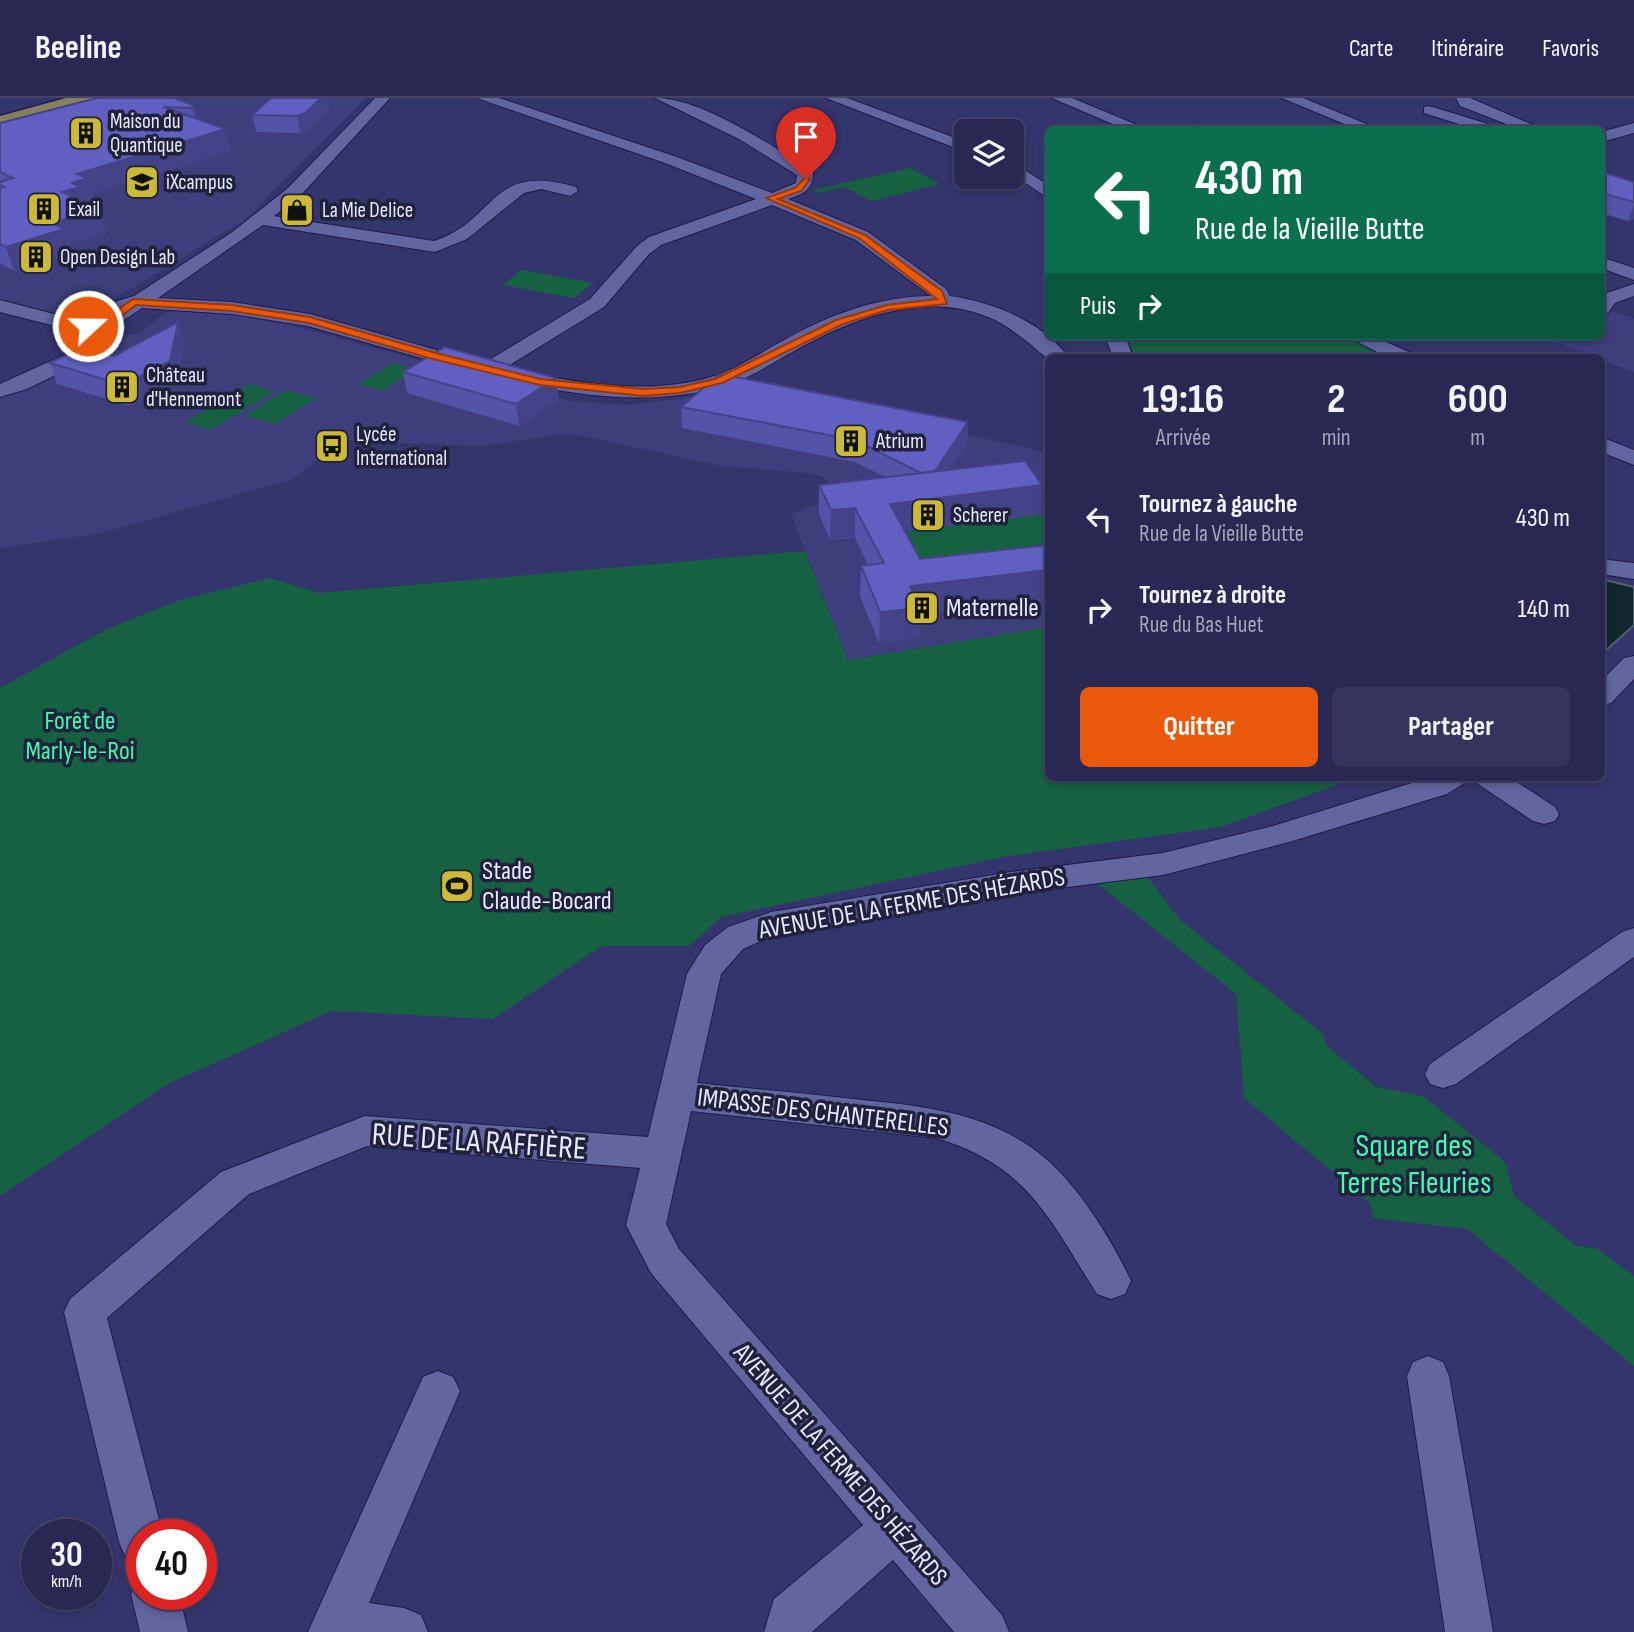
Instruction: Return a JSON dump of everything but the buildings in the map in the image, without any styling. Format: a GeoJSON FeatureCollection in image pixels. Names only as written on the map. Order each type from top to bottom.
{"type":"FeatureCollection","features":[{"type":"Feature","properties":{"kind":"main road"},"geometry":{"type":"LineString","coordinates":[[0,124],[86,98]]}},
{"type":"Feature","properties":{"kind":"main road"},"geometry":{"type":"LineString","coordinates":[[0,124],[103,98]]}},
{"type":"Feature","properties":{"kind":"street"},"geometry":{"type":"LineString","coordinates":[[0,306],[81,327],[108,322],[133,302],[260,219],[293,193],[383,98]]}},
{"type":"Feature","properties":{"kind":"street"},"geometry":{"type":"LineString","coordinates":[[487,98],[671,160],[862,236],[939,293],[943,302]]}},
{"type":"Feature","properties":{"kind":"street"},"geometry":{"type":"LineString","coordinates":[[488,370],[597,303],[643,250],[656,242],[770,198],[798,190],[806,179],[805,173],[745,136],[662,98]]}},
{"type":"Feature","properties":{"kind":"street"},"geometry":{"type":"LineString","coordinates":[[833,98],[954,143]]}},
{"type":"Feature","properties":{"kind":"street"},"geometry":{"type":"LineString","coordinates":[[1289,98],[1364,126]]}},
{"type":"Feature","properties":{"kind":"street"},"geometry":{"type":"LineString","coordinates":[[1463,98],[1465,103],[1475,108],[1526,126]]}},
{"type":"Feature","properties":{"kind":"street"},"geometry":{"type":"LineString","coordinates":[[1054,101],[1106,126]]}},
{"type":"Feature","properties":{"kind":"street"},"geometry":{"type":"LineString","coordinates":[[1054,101],[1130,126]]}},
{"type":"Feature","properties":{"kind":"street"},"geometry":{"type":"LineString","coordinates":[[1429,110],[1470,126]]}},
{"type":"Feature","properties":{"kind":"street"},"geometry":{"type":"LineString","coordinates":[[1482,126],[1506,119]]}},
{"type":"Feature","properties":{"kind":"street"},"geometry":{"type":"LineString","coordinates":[[1605,136],[1634,128]]}},
{"type":"Feature","properties":{"kind":"street"},"geometry":{"type":"LineString","coordinates":[[1024,175],[1045,190]]}},
{"type":"Feature","properties":{"kind":"street"},"geometry":{"type":"LineString","coordinates":[[260,219],[435,247],[453,243],[513,192],[534,184],[570,191]]}},
{"type":"Feature","properties":{"kind":"street"},"geometry":{"type":"LineString","coordinates":[[1605,263],[1634,274]]}},
{"type":"Feature","properties":{"kind":"street"},"geometry":{"type":"LineString","coordinates":[[1605,302],[1634,290]]}},
{"type":"Feature","properties":{"kind":"street"},"geometry":{"type":"LineString","coordinates":[[133,302],[232,308],[310,320],[488,370],[593,389],[643,393],[680,390],[734,375],[807,335],[840,322],[887,308],[943,302],[992,311],[1014,322],[1054,354]]}},
{"type":"Feature","properties":{"kind":"street"},"geometry":{"type":"LineString","coordinates":[[0,391],[20,386],[83,354],[96,324]]}},
{"type":"Feature","properties":{"kind":"street"},"geometry":{"type":"LineString","coordinates":[[1365,340],[1397,354]]}},
{"type":"Feature","properties":{"kind":"street"},"geometry":{"type":"LineString","coordinates":[[1605,446],[1634,458]]}},
{"type":"Feature","properties":{"kind":"street"},"geometry":{"type":"LineString","coordinates":[[1605,567],[1634,571]]}},
{"type":"Feature","properties":{"kind":"street"},"geometry":{"type":"LineString","coordinates":[[1605,692],[1634,664]]}},
{"type":"Feature","properties":{"kind":"street","name":"AVENUE DE LA FERME DES HÉZARDS"},"geometry":{"type":"LineString","coordinates":[[985,1632],[665,1261],[646,1225],[704,974],[716,950],[741,934],[771,924],[998,886],[1163,864],[1278,835],[1436,787],[1446,781]]}},
{"type":"Feature","properties":{"kind":"street"},"geometry":{"type":"LineString","coordinates":[[1494,781],[1544,814]]}},
{"type":"Feature","properties":{"kind":"street"},"geometry":{"type":"LineString","coordinates":[[1443,1074],[1634,940]]}},
{"type":"Feature","properties":{"kind":"street","name":"IMPASSE DES CHANTERELLES"},"geometry":{"type":"LineString","coordinates":[[677,1095],[936,1123],[967,1132],[1032,1170],[1050,1190],[1111,1281]]}},
{"type":"Feature","properties":{"kind":"street","name":"RUE DE LA RAFFIÈRE"},"geometry":{"type":"LineString","coordinates":[[136,1519],[85,1312],[235,1183],[365,1130],[663,1154]]}},
{"type":"Feature","properties":{"kind":"street"},"geometry":{"type":"LineString","coordinates":[[1429,1376],[1469,1632]]}},
{"type":"Feature","properties":{"kind":"street"},"geometry":{"type":"LineString","coordinates":[[332,1632],[438,1391]]}},
{"type":"Feature","properties":{"kind":"street"},"geometry":{"type":"LineString","coordinates":[[788,1632],[791,1616],[894,1529]]}},
{"type":"Feature","properties":{"kind":"street"},"geometry":{"type":"LineString","coordinates":[[159,1610],[164,1632]]}},
{"type":"Feature","properties":{"kind":"street"},"geometry":{"type":"LineString","coordinates":[[344,1632],[369,1627],[404,1632]]}},
{"type":"Feature","properties":{"kind":"shaded area","name":"iXcampus"},"geometry":{"type":"Polygon","coordinates":[[[122,98],[366,98],[246,219],[91,313],[62,316],[0,300],[0,134],[122,98]]]}},
{"type":"Feature","properties":{"kind":"shaded area"},"geometry":{"type":"Polygon","coordinates":[[[1610,310],[1634,319],[1634,372],[1605,361],[1605,354],[1587,354],[1550,340],[1605,340],[1605,312],[1610,310]]]}},
{"type":"Feature","properties":{"kind":"shaded area"},"geometry":{"type":"Polygon","coordinates":[[[176,311],[234,315],[290,325],[569,401],[626,405],[681,399],[739,382],[1045,452],[1045,627],[848,660],[791,514],[817,504],[832,493],[825,478],[811,473],[721,466],[569,433],[482,446],[342,441],[293,479],[101,533],[0,548],[0,395],[95,339],[140,333],[165,313],[176,311]]]}},
{"type":"Feature","properties":{"kind":"green space"},"geometry":{"type":"Polygon","coordinates":[[[911,168],[940,184],[871,201],[844,187],[819,193],[812,190],[911,168]]]}},
{"type":"Feature","properties":{"kind":"green space"},"geometry":{"type":"Polygon","coordinates":[[[522,270],[593,283],[574,298],[502,285],[522,270]]]}},
{"type":"Feature","properties":{"kind":"green space"},"geometry":{"type":"Polygon","coordinates":[[[1128,340],[1356,340],[1383,354],[1134,354],[1128,340]]]}},
{"type":"Feature","properties":{"kind":"green space"},"geometry":{"type":"Polygon","coordinates":[[[393,363],[416,369],[383,391],[359,384],[393,363]]]}},
{"type":"Feature","properties":{"kind":"green space"},"geometry":{"type":"Polygon","coordinates":[[[250,384],[274,392],[210,430],[185,422],[250,384]]]}},
{"type":"Feature","properties":{"kind":"green space"},"geometry":{"type":"Polygon","coordinates":[[[285,390],[316,398],[275,424],[244,416],[285,390]]]}},
{"type":"Feature","properties":{"kind":"green space"},"geometry":{"type":"Polygon","coordinates":[[[1045,515],[1045,551],[907,568],[864,537],[1045,515]]]}},
{"type":"Feature","properties":{"kind":"green space","name":"Stade Claude-Bocard"},"geometry":{"type":"Polygon","coordinates":[[[805,551],[848,660],[1045,627],[1045,781],[1347,781],[1221,827],[1008,856],[721,917],[689,946],[601,946],[493,1019],[331,1011],[168,1084],[0,1196],[0,688],[107,629],[180,600],[270,578],[319,593],[805,551]]]}},
{"type":"Feature","properties":{"kind":"green space","name":"Square des Terres Fleuries"},"geometry":{"type":"Polygon","coordinates":[[[1146,875],[1180,920],[1323,1034],[1326,1045],[1376,1087],[1423,1096],[1505,1162],[1514,1196],[1576,1246],[1598,1249],[1634,1276],[1634,1366],[1467,1229],[1373,1218],[1370,1203],[1244,1098],[1236,994],[1094,881],[1146,875]]]}},
{"type":"Feature","properties":{"kind":"water"},"geometry":{"type":"Polygon","coordinates":[[[1605,580],[1634,587],[1634,625],[1605,651],[1605,580]]]}},
{"type":"Feature","properties":{"kind":"place","name":"Maison du Quantique"},"geometry":{"type":"Point","coordinates":[86,133]}},
{"type":"Feature","properties":{"kind":"place","name":"iXcampus"},"geometry":{"type":"Point","coordinates":[142,182]}},
{"type":"Feature","properties":{"kind":"place","name":"Exail"},"geometry":{"type":"Point","coordinates":[44,209]}},
{"type":"Feature","properties":{"kind":"place","name":"La Mie Delice"},"geometry":{"type":"Point","coordinates":[297,210]}},
{"type":"Feature","properties":{"kind":"place","name":"Open Design Lab"},"geometry":{"type":"Point","coordinates":[36,257]}},
{"type":"Feature","properties":{"kind":"place","name":"Château d'Hennemont"},"geometry":{"type":"Point","coordinates":[122,387]}},
{"type":"Feature","properties":{"kind":"place","name":"Atrium"},"geometry":{"type":"Point","coordinates":[851,441]}},
{"type":"Feature","properties":{"kind":"place","name":"Lycée International"},"geometry":{"type":"Point","coordinates":[332,446]}},
{"type":"Feature","properties":{"kind":"place","name":"Scherer"},"geometry":{"type":"Point","coordinates":[928,515]}},
{"type":"Feature","properties":{"kind":"place","name":"Maternelle"},"geometry":{"type":"Point","coordinates":[922,608]}},
{"type":"Feature","properties":{"kind":"place","name":"Stade Claude-Bocard"},"geometry":{"type":"Point","coordinates":[457,886]}},
{"type":"Feature","properties":{"kind":"route"},"geometry":{"type":"LineString","coordinates":[[88,326],[108,322],[133,302],[232,308],[310,320],[433,356],[540,382],[643,393],[680,390],[718,381],[807,335],[840,322],[917,302],[943,302],[939,293],[862,236],[770,198],[798,190],[806,179]]}},
{"type":"Feature","properties":{"kind":"park label","name":"Forêt de Marly-le-Roi"},"geometry":{"type":"Point","coordinates":[80,736]}}]}
